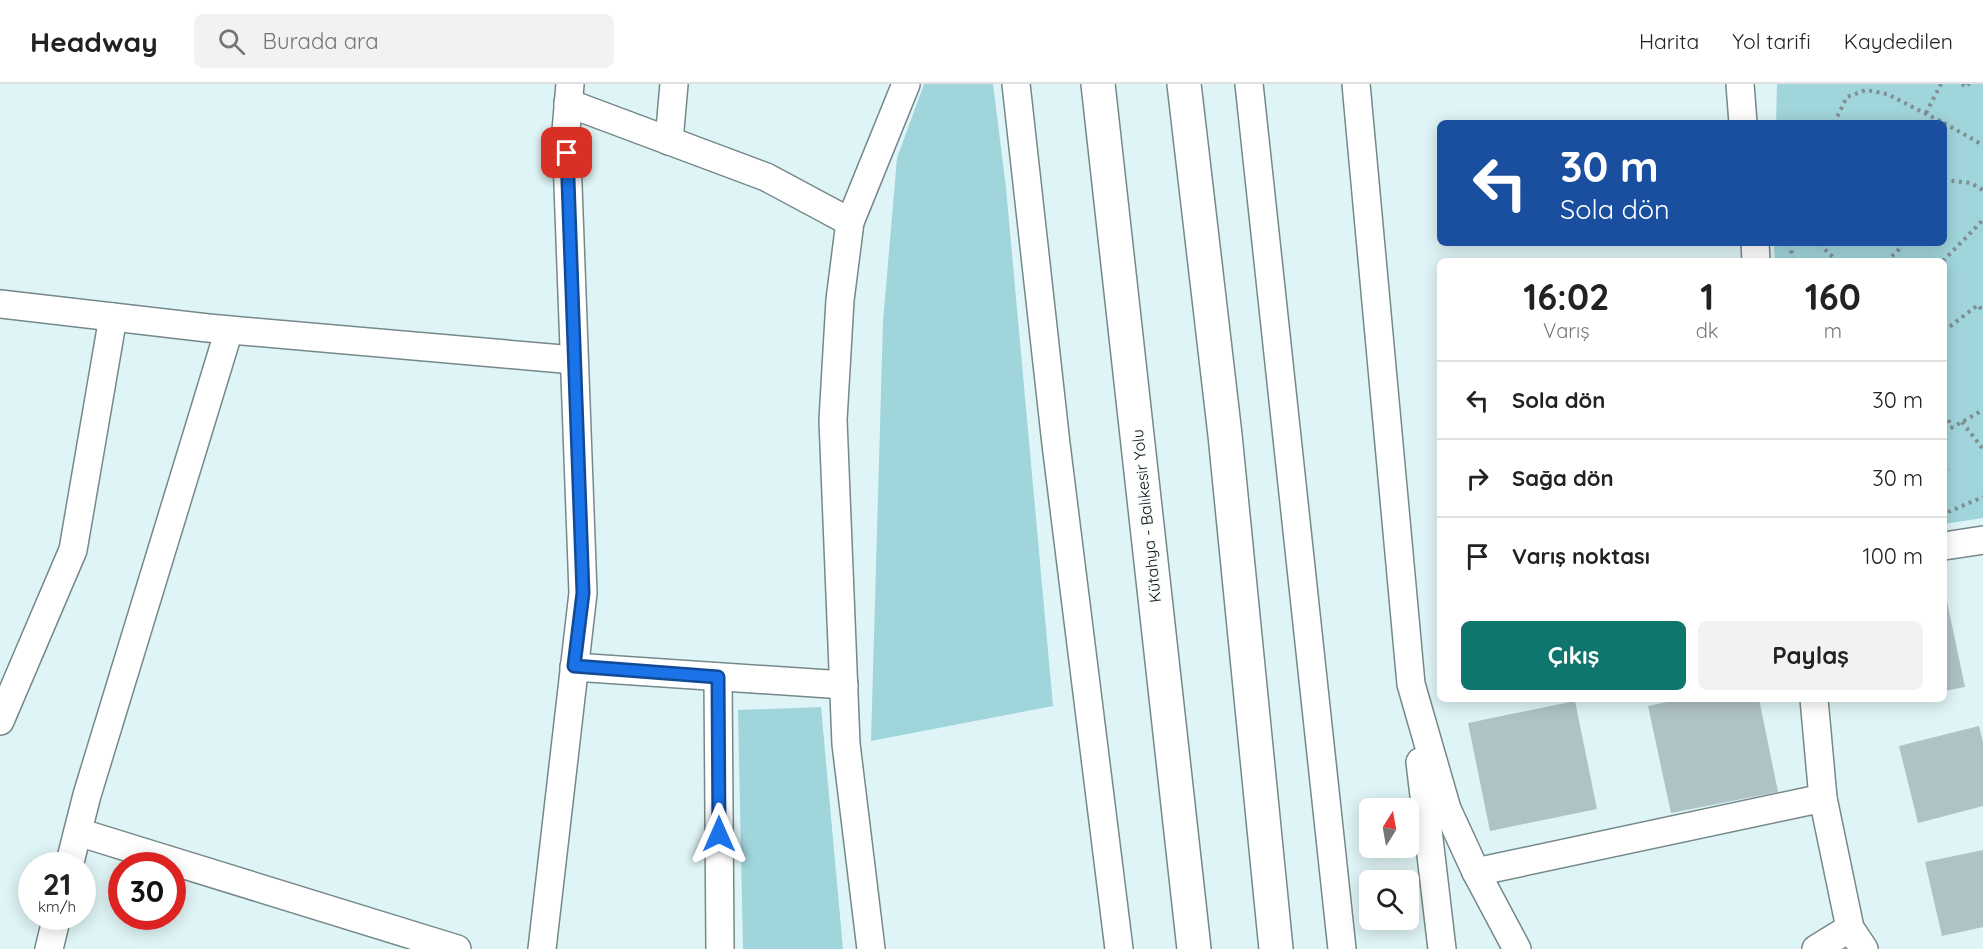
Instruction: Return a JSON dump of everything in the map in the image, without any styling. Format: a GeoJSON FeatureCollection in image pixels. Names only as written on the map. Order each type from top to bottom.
{"type":"FeatureCollection","features":[{"type":"Feature","properties":{"kind":"highway","name":"Kütahya - Balıkesir Yolu"},"geometry":{"type":"LineString","coordinates":[[1098,84],[1194,949]]}},
{"type":"Feature","properties":{"kind":"highway"},"geometry":{"type":"LineString","coordinates":[[1184,84],[1225,435],[1276,949]]}},
{"type":"Feature","properties":{"kind":"street"},"geometry":{"type":"LineString","coordinates":[[669,141],[674,84]]}},
{"type":"Feature","properties":{"kind":"street"},"geometry":{"type":"LineString","coordinates":[[871,949],[846,744],[833,420],[840,300],[850,222],[906,84]]}},
{"type":"Feature","properties":{"kind":"street"},"geometry":{"type":"LineString","coordinates":[[1016,84],[1056,444],[1119,949]]}},
{"type":"Feature","properties":{"kind":"street"},"geometry":{"type":"LineString","coordinates":[[1249,84],[1342,949]]}},
{"type":"Feature","properties":{"kind":"street"},"geometry":{"type":"LineString","coordinates":[[1356,84],[1411,684],[1442,949]]}},
{"type":"Feature","properties":{"kind":"street"},"geometry":{"type":"LineString","coordinates":[[1740,84],[1743,120]]}},
{"type":"Feature","properties":{"kind":"street"},"geometry":{"type":"LineString","coordinates":[[542,949],[583,593],[566,130],[569,94],[669,141],[766,177],[850,222]]}},
{"type":"Feature","properties":{"kind":"street"},"geometry":{"type":"LineString","coordinates":[[0,304],[229,330],[574,360]]}},
{"type":"Feature","properties":{"kind":"street"},"geometry":{"type":"LineString","coordinates":[[0,721],[73,550],[112,317]]}},
{"type":"Feature","properties":{"kind":"street"},"geometry":{"type":"LineString","coordinates":[[73,852],[229,330]]}},
{"type":"Feature","properties":{"kind":"street"},"geometry":{"type":"LineString","coordinates":[[1947,546],[1983,540]]}},
{"type":"Feature","properties":{"kind":"street"},"geometry":{"type":"LineString","coordinates":[[574,666],[844,685]]}},
{"type":"Feature","properties":{"kind":"street"},"geometry":{"type":"LineString","coordinates":[[718,677],[720,949]]}},
{"type":"Feature","properties":{"kind":"street"},"geometry":{"type":"LineString","coordinates":[[1411,684],[1447,810],[1476,872],[1517,949]]}},
{"type":"Feature","properties":{"kind":"street"},"geometry":{"type":"LineString","coordinates":[[1814,702],[1823,798],[1857,939],[1816,949]]}},
{"type":"Feature","properties":{"kind":"street"},"geometry":{"type":"LineString","coordinates":[[1476,872],[1823,798]]}},
{"type":"Feature","properties":{"kind":"street"},"geometry":{"type":"LineString","coordinates":[[78,832],[457,949]]}},
{"type":"Feature","properties":{"kind":"street"},"geometry":{"type":"LineString","coordinates":[[49,949],[54,930]]}},
{"type":"Feature","properties":{"kind":"path"},"geometry":{"type":"LineString","coordinates":[[1926,113],[1941,84]]}},
{"type":"Feature","properties":{"kind":"path"},"geometry":{"type":"LineString","coordinates":[[1962,84],[1967,87],[1969,84]]}},
{"type":"Feature","properties":{"kind":"path"},"geometry":{"type":"LineString","coordinates":[[1834,120],[1846,97],[1866,90],[1887,94],[1939,120]]}},
{"type":"Feature","properties":{"kind":"path"},"geometry":{"type":"LineString","coordinates":[[1947,125],[1983,145]]}},
{"type":"Feature","properties":{"kind":"path"},"geometry":{"type":"LineString","coordinates":[[1947,180],[1971,183],[1983,190]]}},
{"type":"Feature","properties":{"kind":"path"},"geometry":{"type":"LineString","coordinates":[[1946,258],[1983,220]]}},
{"type":"Feature","properties":{"kind":"path"},"geometry":{"type":"LineString","coordinates":[[1823,246],[1834,258]]}},
{"type":"Feature","properties":{"kind":"path"},"geometry":{"type":"LineString","coordinates":[[1890,258],[1902,246]]}},
{"type":"Feature","properties":{"kind":"path"},"geometry":{"type":"LineString","coordinates":[[1947,329],[1978,305],[1983,311]]}},
{"type":"Feature","properties":{"kind":"path"},"geometry":{"type":"LineString","coordinates":[[1947,430],[1983,410]]}},
{"type":"Feature","properties":{"kind":"path"},"geometry":{"type":"LineString","coordinates":[[1947,418],[1953,427]]}},
{"type":"Feature","properties":{"kind":"path"},"geometry":{"type":"LineString","coordinates":[[1962,422],[1983,449]]}},
{"type":"Feature","properties":{"kind":"path"},"geometry":{"type":"LineString","coordinates":[[1947,513],[1983,497]]}},
{"type":"Feature","properties":{"kind":"shaded area"},"geometry":{"type":"Polygon","coordinates":[[[924,84],[993,84],[1006,188],[1053,706],[871,741],[883,322],[897,158],[924,84]]]}},
{"type":"Feature","properties":{"kind":"shaded area"},"geometry":{"type":"Polygon","coordinates":[[[1777,84],[1983,84],[1983,518],[1947,524],[1947,258],[1775,258],[1774,246],[1947,246],[1947,120],[1776,120],[1777,84]]]}},
{"type":"Feature","properties":{"kind":"shaded area"},"geometry":{"type":"Polygon","coordinates":[[[821,707],[843,949],[743,949],[738,710],[821,707]]]}},
{"type":"Feature","properties":{"kind":"building"},"geometry":{"type":"Polygon","coordinates":[[[1947,602],[1965,687],[1947,690],[1947,602]]]}},
{"type":"Feature","properties":{"kind":"building"},"geometry":{"type":"Polygon","coordinates":[[[1575,702],[1597,809],[1490,831],[1468,723],[1575,702]]]}},
{"type":"Feature","properties":{"kind":"building"},"geometry":{"type":"Polygon","coordinates":[[[1667,702],[1760,702],[1778,792],[1671,813],[1648,706],[1667,702]]]}},
{"type":"Feature","properties":{"kind":"building"},"geometry":{"type":"Polygon","coordinates":[[[1979,726],[1983,742],[1983,806],[1918,823],[1899,746],[1979,726]]]}},
{"type":"Feature","properties":{"kind":"building"},"geometry":{"type":"Polygon","coordinates":[[[1983,850],[1983,927],[1942,936],[1925,862],[1983,850]]]}},
{"type":"Feature","properties":{"kind":"route"},"geometry":{"type":"LineString","coordinates":[[567,153],[583,593],[574,666],[718,677],[719,834]]}}]}
